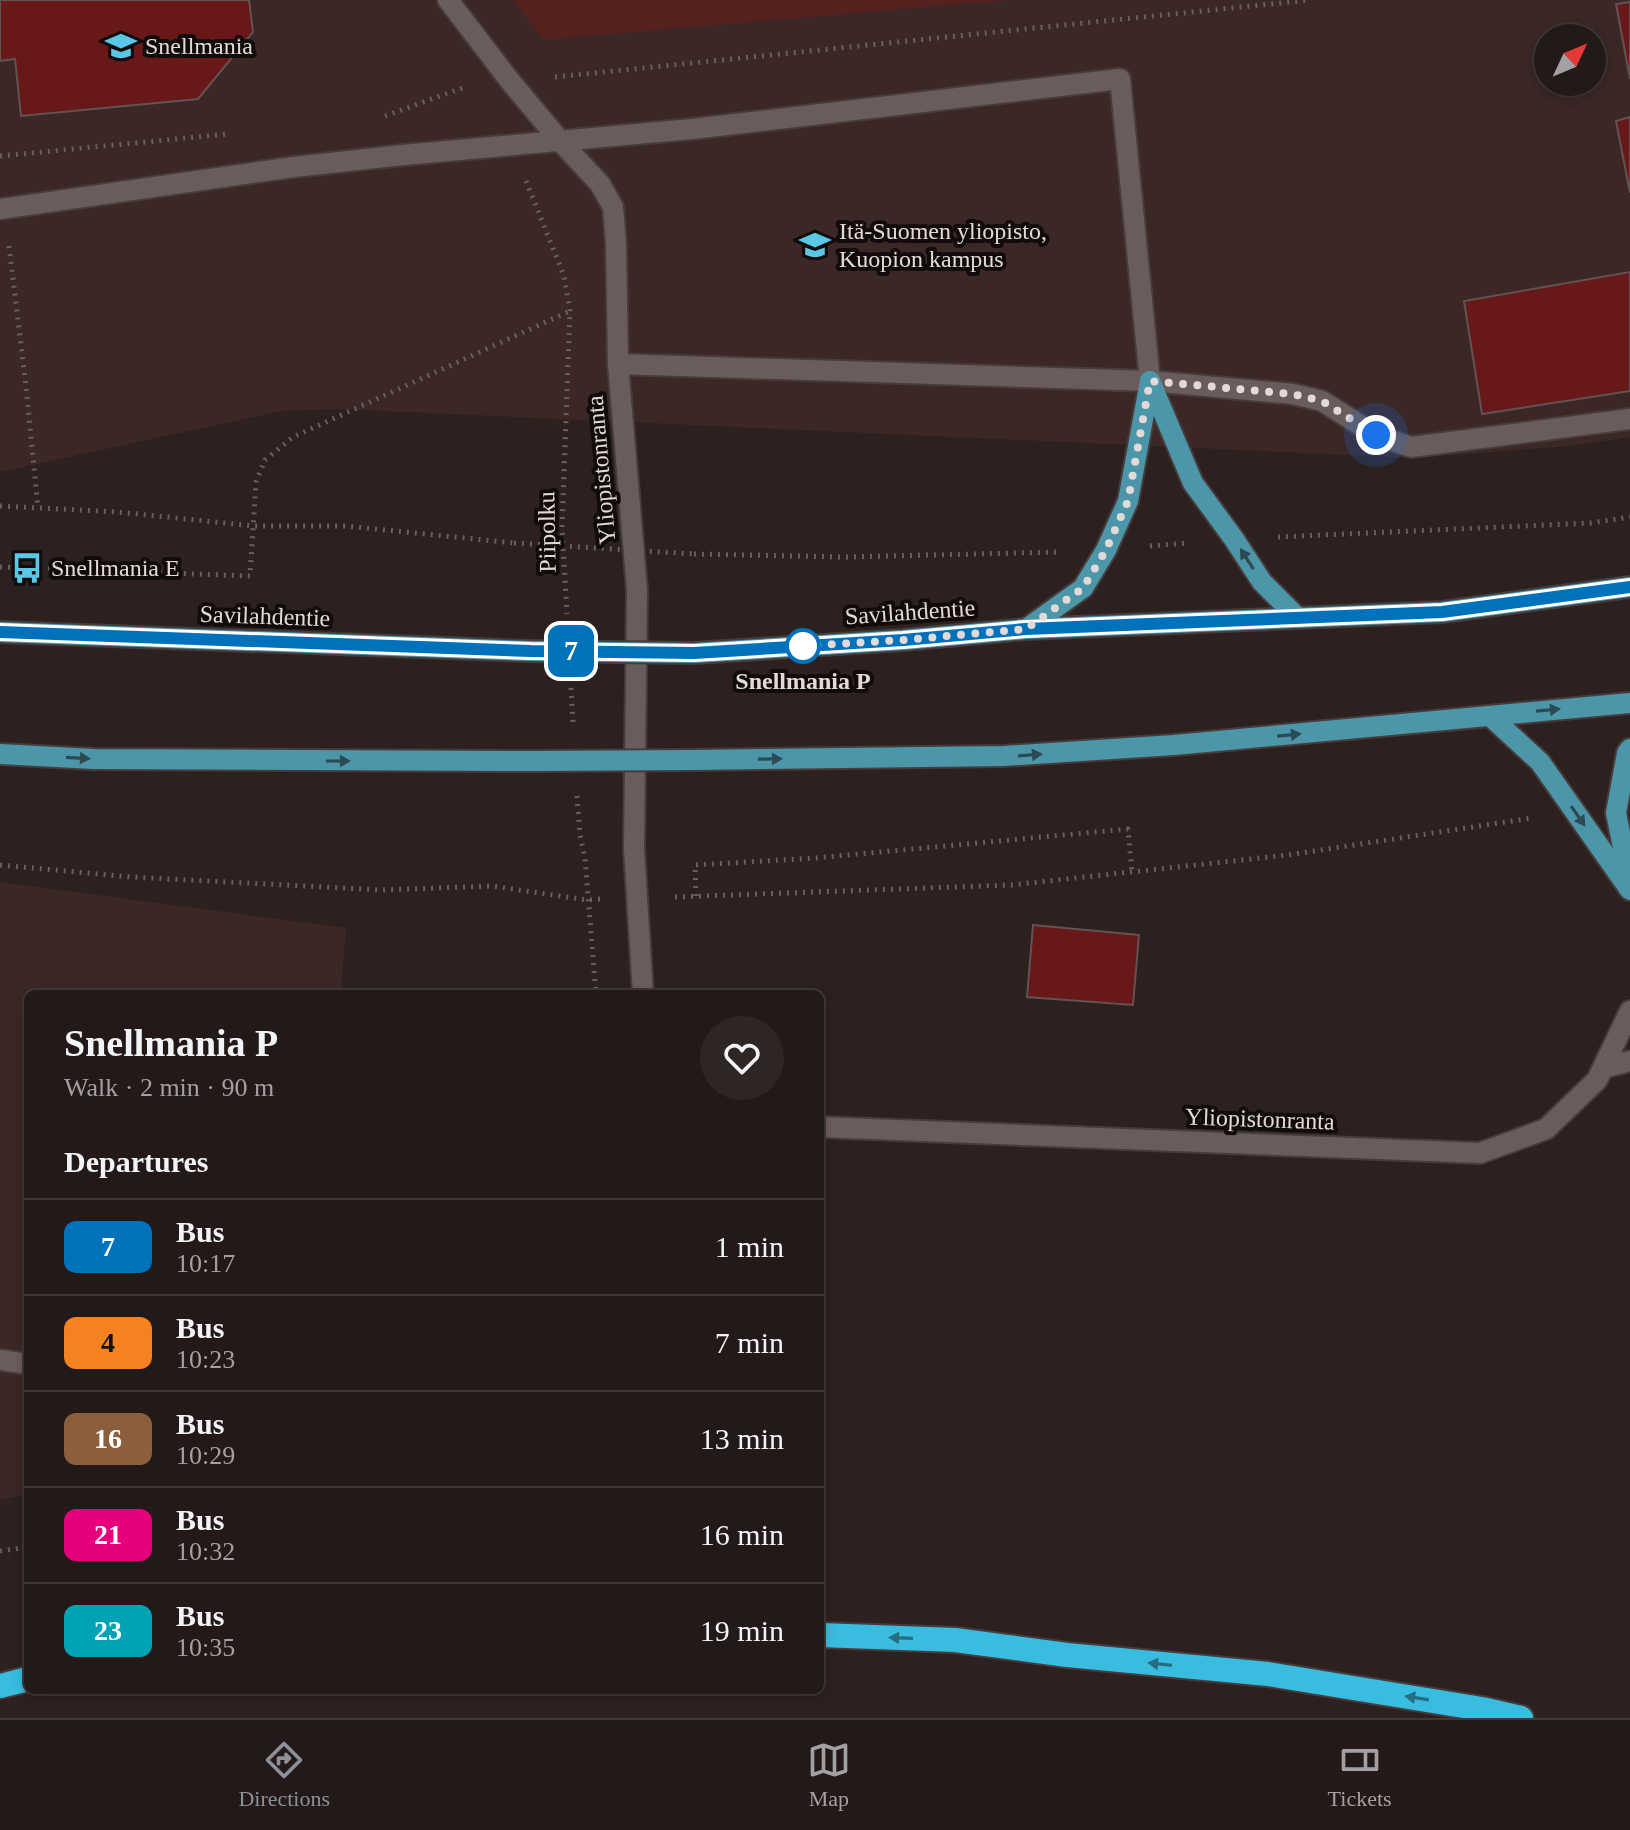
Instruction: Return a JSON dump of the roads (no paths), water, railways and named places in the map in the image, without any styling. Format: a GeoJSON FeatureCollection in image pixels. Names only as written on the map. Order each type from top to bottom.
{"type":"FeatureCollection","features":[{"type":"Feature","properties":{"kind":"highway"},"geometry":{"type":"LineString","coordinates":[[824,1635],[955,1640],[1067,1655],[1268,1674],[1521,1718]]}},
{"type":"Feature","properties":{"kind":"highway"},"geometry":{"type":"LineString","coordinates":[[0,1686],[24,1680]]}},
{"type":"Feature","properties":{"kind":"main road"},"geometry":{"type":"LineString","coordinates":[[1150,381],[1193,483],[1262,582],[1298,618]]}},
{"type":"Feature","properties":{"kind":"main road"},"geometry":{"type":"LineString","coordinates":[[1026,629],[1083,588],[1106,550],[1128,501],[1150,381]]}},
{"type":"Feature","properties":{"kind":"main road","name":"Savilahdentie"},"geometry":{"type":"LineString","coordinates":[[0,632],[531,651],[694,653],[1026,629],[1442,612],[1630,587]]}},
{"type":"Feature","properties":{"kind":"main road"},"geometry":{"type":"LineString","coordinates":[[0,754],[93,759],[535,761],[1004,756],[1174,745],[1630,703]]}},
{"type":"Feature","properties":{"kind":"main road"},"geometry":{"type":"LineString","coordinates":[[1490,716],[1540,762],[1630,890]]}},
{"type":"Feature","properties":{"kind":"main road"},"geometry":{"type":"LineString","coordinates":[[1630,749],[1616,813],[1630,882]]}},
{"type":"Feature","properties":{"kind":"street","name":"Yliopistonranta"},"geometry":{"type":"LineString","coordinates":[[448,0],[510,81],[600,184],[613,207],[618,364],[637,590],[634,849],[643,990]]}},
{"type":"Feature","properties":{"kind":"street"},"geometry":{"type":"LineString","coordinates":[[2,209],[294,167],[692,129],[1120,79],[1150,381]]}},
{"type":"Feature","properties":{"kind":"street"},"geometry":{"type":"LineString","coordinates":[[618,364],[1150,381],[1293,394],[1322,401],[1376,435],[1411,447],[1630,419]]}},
{"type":"Feature","properties":{"kind":"street","name":"Yliopistonranta"},"geometry":{"type":"LineString","coordinates":[[824,1127],[1480,1153],[1546,1129],[1597,1080],[1630,1011]]}},
{"type":"Feature","properties":{"kind":"street"},"geometry":{"type":"LineString","coordinates":[[1603,1068],[1630,1061]]}},
{"type":"Feature","properties":{"kind":"street"},"geometry":{"type":"LineString","coordinates":[[0,1360],[24,1363]]}},
{"type":"Feature","properties":{"kind":"place","name":"Snellmania"},"geometry":{"type":"Point","coordinates":[121,46]}},
{"type":"Feature","properties":{"kind":"place","name":"Itä-Suomen yliopisto, Kuopion kampus"},"geometry":{"type":"Point","coordinates":[815,245]}},
{"type":"Feature","properties":{"kind":"place","name":"Snellmania E"},"geometry":{"type":"Point","coordinates":[27,568]}},
{"type":"Feature","properties":{"kind":"place","name":"Snellmania P"},"geometry":{"type":"Point","coordinates":[803,646]}}]}
